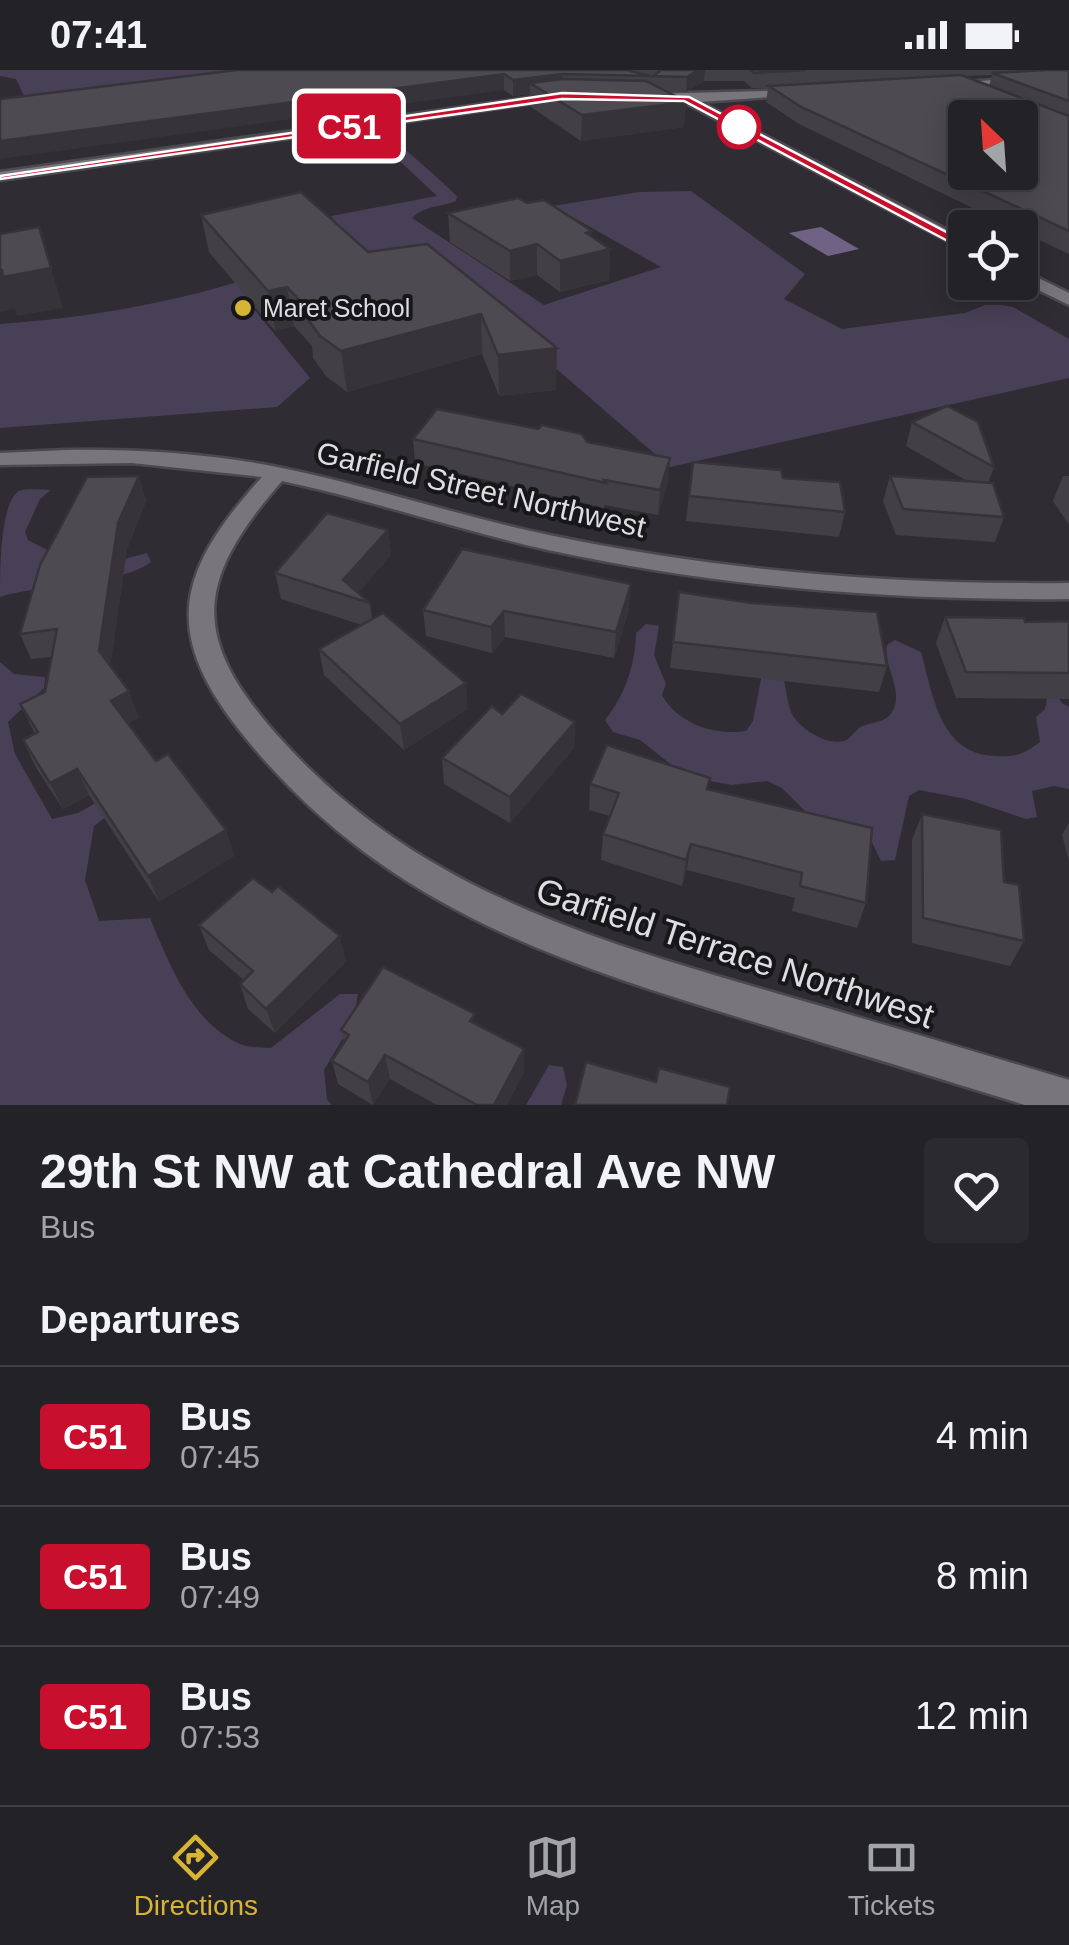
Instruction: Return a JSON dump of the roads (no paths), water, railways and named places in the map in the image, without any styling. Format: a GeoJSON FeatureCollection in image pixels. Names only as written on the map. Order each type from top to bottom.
{"type":"FeatureCollection","features":[{"type":"Feature","properties":{"kind":"street"},"geometry":{"type":"LineString","coordinates":[[982,94],[943,83],[1069,77]]}},
{"type":"Feature","properties":{"kind":"street"},"geometry":{"type":"LineString","coordinates":[[650,85],[686,99],[948,236]]}},
{"type":"Feature","properties":{"kind":"street"},"geometry":{"type":"LineString","coordinates":[[632,95],[686,99],[814,92]]}},
{"type":"Feature","properties":{"kind":"street"},"geometry":{"type":"LineString","coordinates":[[0,176],[578,95]]}},
{"type":"Feature","properties":{"kind":"street"},"geometry":{"type":"LineString","coordinates":[[1038,284],[1069,300]]}},
{"type":"Feature","properties":{"kind":"street","name":"Garfield Street Northwest"},"geometry":{"type":"LineString","coordinates":[[0,459],[160,458],[277,474],[506,534],[685,566],[862,586],[1069,591]]}},
{"type":"Feature","properties":{"kind":"street","name":"Garfield Terrace Northwest"},"geometry":{"type":"LineString","coordinates":[[277,474],[228,532],[210,563],[200,604],[203,641],[217,678],[264,742],[307,788],[360,834],[466,902],[550,940],[636,971],[1069,1099]]}},
{"type":"Feature","properties":{"kind":"place","name":"Maret School"},"geometry":{"type":"Point","coordinates":[243,308]}}]}
